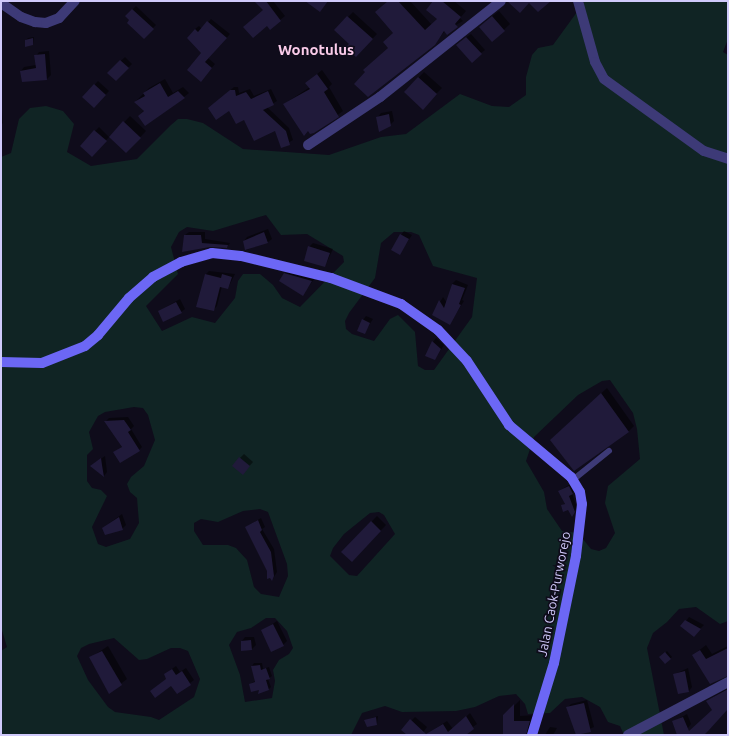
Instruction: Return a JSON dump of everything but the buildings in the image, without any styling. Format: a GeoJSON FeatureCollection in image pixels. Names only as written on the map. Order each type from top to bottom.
{"type":"FeatureCollection","features":[{"type":"Feature","properties":{"kind":"street"},"geometry":{"type":"LineString","coordinates":[[1,3],[21,17],[35,22],[46,22],[58,18],[75,1]]}},
{"type":"Feature","properties":{"kind":"street"},"geometry":{"type":"LineString","coordinates":[[308,145],[380,97],[501,1]]}},
{"type":"Feature","properties":{"kind":"street"},"geometry":{"type":"LineString","coordinates":[[578,1],[595,62],[604,79],[704,151],[728,159]]}},
{"type":"Feature","properties":{"kind":"street","name":"Jalan Caok-Purworejo"},"geometry":{"type":"LineString","coordinates":[[1,362],[42,363],[56,359],[85,346],[98,335],[128,298],[153,277],[181,262],[212,253],[241,256],[331,278],[401,304],[438,330],[467,361],[509,425],[573,480],[580,492],[582,504],[576,556],[554,663],[532,735]]}},
{"type":"Feature","properties":{"kind":"street"},"geometry":{"type":"LineString","coordinates":[[628,735],[728,682]]}},
{"type":"Feature","properties":{"kind":"lane"},"geometry":{"type":"LineString","coordinates":[[573,480],[609,451]]}},
{"type":"Feature","properties":{"kind":"green space"},"geometry":{"type":"Polygon","coordinates":[[[585,1],[728,1],[728,39],[723,52],[728,55],[728,621],[720,624],[696,607],[679,609],[667,622],[653,633],[647,648],[664,735],[624,735],[620,726],[608,722],[600,707],[582,697],[565,699],[550,713],[528,714],[525,704],[516,694],[499,696],[475,707],[456,711],[402,712],[385,706],[362,713],[351,735],[1,735],[1,651],[7,647],[1,627],[1,157],[11,153],[19,119],[30,108],[46,106],[63,111],[74,124],[67,152],[91,166],[137,159],[178,119],[187,119],[203,123],[243,149],[329,155],[381,137],[406,134],[460,94],[492,106],[509,107],[526,95],[526,77],[532,55],[538,48],[553,45],[585,1]],[[266,215],[213,231],[187,227],[179,232],[171,247],[178,274],[146,306],[162,331],[192,317],[215,323],[235,298],[238,281],[243,274],[260,274],[273,285],[282,298],[300,307],[344,262],[343,256],[307,234],[281,235],[266,215]],[[394,232],[381,243],[375,278],[349,313],[345,321],[346,329],[352,334],[374,341],[390,319],[398,315],[415,332],[418,366],[425,370],[434,370],[472,317],[477,278],[433,266],[419,235],[411,232],[394,232]],[[610,380],[602,381],[578,395],[534,437],[526,461],[544,492],[547,509],[562,531],[578,533],[591,549],[599,551],[606,548],[615,533],[605,503],[608,486],[640,459],[637,429],[633,413],[610,380]],[[134,407],[105,412],[98,416],[89,432],[93,449],[87,455],[87,481],[92,488],[101,490],[107,496],[92,527],[98,544],[106,547],[130,539],[139,523],[137,498],[130,492],[127,484],[131,477],[144,466],[155,440],[148,415],[143,408],[134,407]],[[260,509],[243,511],[218,522],[201,519],[194,523],[194,531],[203,545],[228,545],[236,548],[247,560],[254,587],[261,594],[279,597],[288,576],[287,564],[268,512],[260,509]],[[379,512],[370,513],[344,534],[333,548],[330,556],[349,575],[357,576],[395,534],[384,515],[379,512]],[[266,618],[251,628],[237,632],[229,645],[240,675],[245,702],[272,698],[275,681],[273,670],[279,660],[289,654],[293,648],[287,631],[275,618],[266,618]],[[114,638],[89,644],[81,648],[77,656],[88,680],[108,707],[115,712],[151,717],[159,720],[194,697],[200,679],[188,651],[180,648],[171,648],[147,659],[139,660],[114,638]]]}},
{"type":"Feature","properties":{"kind":"district","name":"Wonotulus"},"geometry":{"type":"Point","coordinates":[316,50]}}]}
